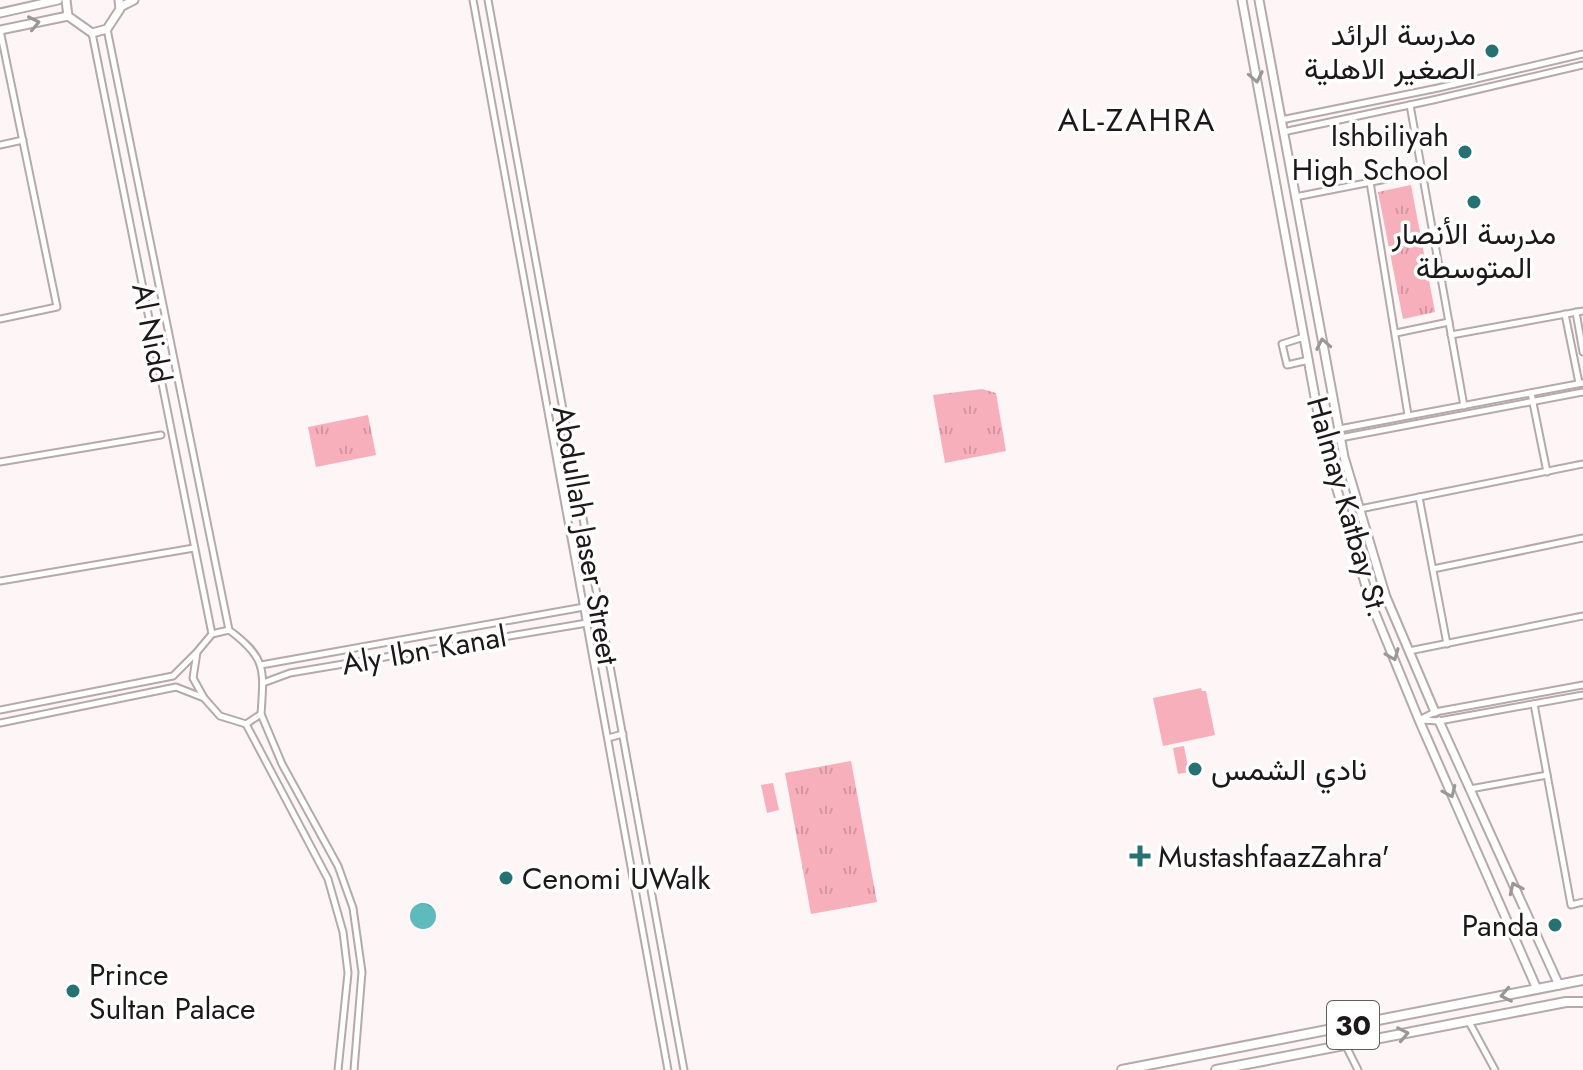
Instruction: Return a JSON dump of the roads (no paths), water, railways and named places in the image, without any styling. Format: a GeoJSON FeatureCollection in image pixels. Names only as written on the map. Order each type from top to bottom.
{"type":"FeatureCollection","features":[{"type":"Feature","properties":{"kind":"main road","name":"30"},"geometry":{"type":"LineString","coordinates":[[1122,1070],[1583,980]]}},
{"type":"Feature","properties":{"kind":"main road","name":"30"},"geometry":{"type":"LineString","coordinates":[[1216,1070],[1566,1002],[1583,1002]]}},
{"type":"Feature","properties":{"kind":"main road"},"geometry":{"type":"LineString","coordinates":[[1239,1047],[1243,1065]]}},
{"type":"Feature","properties":{"kind":"street"},"geometry":{"type":"LineString","coordinates":[[0,13],[58,0]]}},
{"type":"Feature","properties":{"kind":"street"},"geometry":{"type":"LineString","coordinates":[[66,0],[68,16]]}},
{"type":"Feature","properties":{"kind":"street"},"geometry":{"type":"LineString","coordinates":[[134,0],[119,3],[107,29],[229,630],[249,645],[261,665],[261,714],[286,771],[338,866],[353,908],[362,972],[354,1070]]}},
{"type":"Feature","properties":{"kind":"street","name":"Abdullah Jaser Street"},"geometry":{"type":"LineString","coordinates":[[473,0],[668,1070]]}},
{"type":"Feature","properties":{"kind":"street","name":"Abdullah Jaser Street"},"geometry":{"type":"LineString","coordinates":[[488,0],[684,1070]]}},
{"type":"Feature","properties":{"kind":"street","name":"Halmay Katbay St."},"geometry":{"type":"LineString","coordinates":[[1242,0],[1324,446],[1371,603],[1537,989]]}},
{"type":"Feature","properties":{"kind":"street","name":"Halmay Katbay St."},"geometry":{"type":"LineString","coordinates":[[1259,0],[1340,438],[1386,597],[1559,985]]}},
{"type":"Feature","properties":{"kind":"street"},"geometry":{"type":"LineString","coordinates":[[0,319],[57,307],[0,30],[68,16],[92,33],[107,29]]}},
{"type":"Feature","properties":{"kind":"street","name":"Al Nidd"},"geometry":{"type":"LineString","coordinates":[[92,33],[212,634]]}},
{"type":"Feature","properties":{"kind":"street"},"geometry":{"type":"LineString","coordinates":[[1281,120],[1583,54]]}},
{"type":"Feature","properties":{"kind":"street"},"geometry":{"type":"LineString","coordinates":[[1283,132],[1583,65]]}},
{"type":"Feature","properties":{"kind":"street"},"geometry":{"type":"LineString","coordinates":[[1470,80],[1468,88],[1474,91]]}},
{"type":"Feature","properties":{"kind":"street"},"geometry":{"type":"LineString","coordinates":[[1441,87],[1445,94],[1442,98]]}},
{"type":"Feature","properties":{"kind":"street"},"geometry":{"type":"LineString","coordinates":[[1410,105],[1464,406]]}},
{"type":"Feature","properties":{"kind":"street"},"geometry":{"type":"LineString","coordinates":[[0,145],[23,140]]}},
{"type":"Feature","properties":{"kind":"street"},"geometry":{"type":"LineString","coordinates":[[1295,197],[1422,172]]}},
{"type":"Feature","properties":{"kind":"street"},"geometry":{"type":"LineString","coordinates":[[1370,182],[1408,415]]}},
{"type":"Feature","properties":{"kind":"street"},"geometry":{"type":"LineString","coordinates":[[1451,335],[1583,311]]}},
{"type":"Feature","properties":{"kind":"street"},"geometry":{"type":"LineString","coordinates":[[1576,312],[1583,352]]}},
{"type":"Feature","properties":{"kind":"street"},"geometry":{"type":"LineString","coordinates":[[1324,446],[1339,429],[1581,383],[1565,314]]}},
{"type":"Feature","properties":{"kind":"street"},"geometry":{"type":"LineString","coordinates":[[1396,333],[1449,322]]}},
{"type":"Feature","properties":{"kind":"street"},"geometry":{"type":"LineString","coordinates":[[1305,336],[1282,344],[1287,365],[1309,360]]}},
{"type":"Feature","properties":{"kind":"street"},"geometry":{"type":"LineString","coordinates":[[1324,446],[1340,438],[1583,392]]}},
{"type":"Feature","properties":{"kind":"street"},"geometry":{"type":"LineString","coordinates":[[1531,393],[1547,472]]}},
{"type":"Feature","properties":{"kind":"street"},"geometry":{"type":"LineString","coordinates":[[0,462],[161,435]]}},
{"type":"Feature","properties":{"kind":"street"},"geometry":{"type":"LineString","coordinates":[[1360,509],[1583,464]]}},
{"type":"Feature","properties":{"kind":"street"},"geometry":{"type":"LineString","coordinates":[[1419,497],[1447,644]]}},
{"type":"Feature","properties":{"kind":"street"},"geometry":{"type":"LineString","coordinates":[[1433,569],[1583,538]]}},
{"type":"Feature","properties":{"kind":"street"},"geometry":{"type":"LineString","coordinates":[[0,581],[194,548]]}},
{"type":"Feature","properties":{"kind":"street"},"geometry":{"type":"LineString","coordinates":[[261,665],[584,607]]}},
{"type":"Feature","properties":{"kind":"street"},"geometry":{"type":"LineString","coordinates":[[1409,651],[1583,616]]}},
{"type":"Feature","properties":{"kind":"street","name":"Aly Ibn Kanal"},"geometry":{"type":"LineString","coordinates":[[263,683],[290,673],[587,623]]}},
{"type":"Feature","properties":{"kind":"street"},"geometry":{"type":"LineString","coordinates":[[0,710],[173,676],[212,634],[229,630]]}},
{"type":"Feature","properties":{"kind":"street"},"geometry":{"type":"LineString","coordinates":[[197,652],[193,678],[204,698],[220,716],[246,724],[328,879],[343,932],[348,973],[338,1070]]}},
{"type":"Feature","properties":{"kind":"street"},"geometry":{"type":"LineString","coordinates":[[1419,720],[1435,712],[1583,685]]}},
{"type":"Feature","properties":{"kind":"street"},"geometry":{"type":"LineString","coordinates":[[0,723],[176,687],[204,698]]}},
{"type":"Feature","properties":{"kind":"street"},"geometry":{"type":"LineString","coordinates":[[84,694],[85,706]]}},
{"type":"Feature","properties":{"kind":"street"},"geometry":{"type":"LineString","coordinates":[[1419,720],[1439,721],[1583,695]]}},
{"type":"Feature","properties":{"kind":"street"},"geometry":{"type":"LineString","coordinates":[[1534,704],[1571,905],[1583,902]]}},
{"type":"Feature","properties":{"kind":"street"},"geometry":{"type":"LineString","coordinates":[[246,724],[261,714]]}},
{"type":"Feature","properties":{"kind":"street"},"geometry":{"type":"LineString","coordinates":[[608,738],[623,734]]}},
{"type":"Feature","properties":{"kind":"street"},"geometry":{"type":"LineString","coordinates":[[274,777],[286,771]]}},
{"type":"Feature","properties":{"kind":"street"},"geometry":{"type":"LineString","coordinates":[[1470,789],[1547,775]]}},
{"type":"Feature","properties":{"kind":"street"},"geometry":{"type":"LineString","coordinates":[[308,842],[321,835]]}},
{"type":"Feature","properties":{"kind":"street"},"geometry":{"type":"LineString","coordinates":[[344,942],[358,939]]}},
{"type":"Feature","properties":{"kind":"street"},"geometry":{"type":"LineString","coordinates":[[344,1005],[360,1006]]}},
{"type":"Feature","properties":{"kind":"street"},"geometry":{"type":"LineString","coordinates":[[1469,1021],[1495,1070]]}},
{"type":"Feature","properties":{"kind":"street"},"geometry":{"type":"LineString","coordinates":[[1346,1046],[1358,1070]]}},
{"type":"Feature","properties":{"kind":"water"},"geometry":{"type":"Polygon","coordinates":[[[423,903],[432,907],[436,916],[432,925],[423,929],[414,925],[410,916],[414,907],[423,903]]]}},
{"type":"Feature","properties":{"kind":"place","name":"مدرسة الرائد الصغير الاهلية"},"geometry":{"type":"Point","coordinates":[1492,51]}},
{"type":"Feature","properties":{"kind":"place","name":"Ishbiliyah High School"},"geometry":{"type":"Point","coordinates":[1465,152]}},
{"type":"Feature","properties":{"kind":"place","name":"مدرسة الأنصار المتوسطة"},"geometry":{"type":"Point","coordinates":[1474,202]}},
{"type":"Feature","properties":{"kind":"place","name":"نادي الشمس"},"geometry":{"type":"Point","coordinates":[1195,769]}},
{"type":"Feature","properties":{"kind":"place","name":"MustashfaazZahra'"},"geometry":{"type":"Point","coordinates":[1140,856]}},
{"type":"Feature","properties":{"kind":"place","name":"Cenomi UWalk"},"geometry":{"type":"Point","coordinates":[506,878]}},
{"type":"Feature","properties":{"kind":"place","name":"Panda"},"geometry":{"type":"Point","coordinates":[1555,925]}},
{"type":"Feature","properties":{"kind":"place","name":"Prince Sultan Palace"},"geometry":{"type":"Point","coordinates":[73,991]}},
{"type":"Feature","properties":{"kind":"district","name":"AL-ZAHRA"},"geometry":{"type":"Point","coordinates":[1137,120]}}]}
